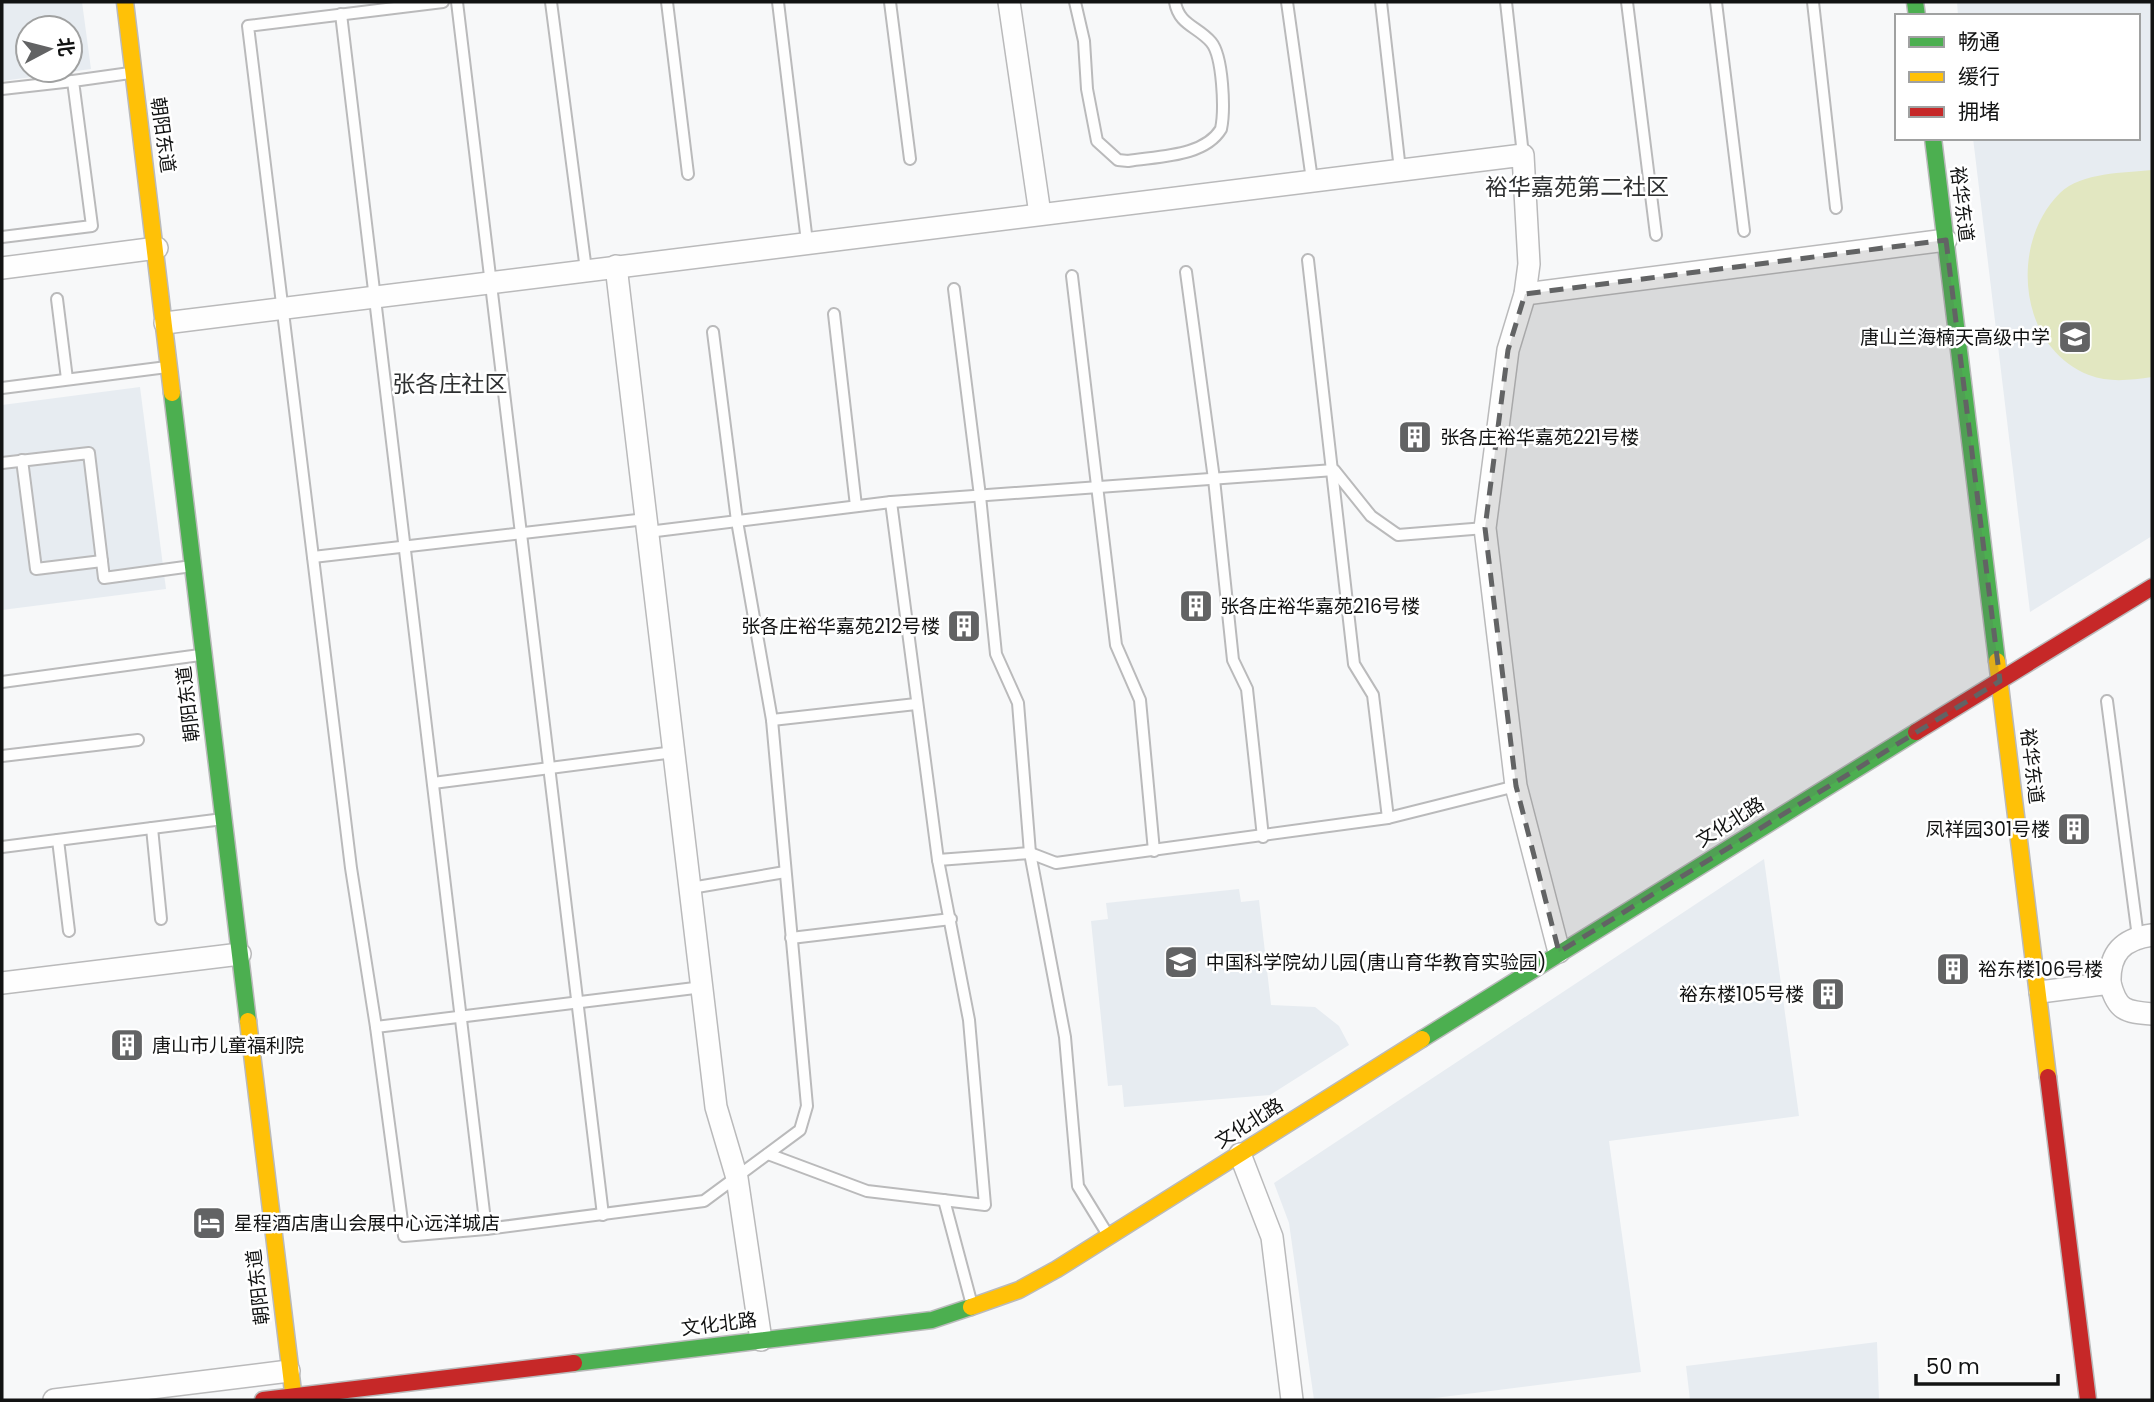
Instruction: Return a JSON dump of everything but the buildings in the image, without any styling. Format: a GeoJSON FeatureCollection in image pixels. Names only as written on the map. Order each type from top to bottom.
{"type":"FeatureCollection","features":[{"type":"Feature","properties":{"kind":"street","name":"朝阳东道"},"geometry":{"type":"LineString","coordinates":[[125,2],[157,248],[167,366],[294,1398]]}},
{"type":"Feature","properties":{"kind":"street"},"geometry":{"type":"LineString","coordinates":[[1009,2],[1040,214]]}},
{"type":"Feature","properties":{"kind":"street","name":"裕华东道"},"geometry":{"type":"LineString","coordinates":[[1933,140],[2088,1400]]}},
{"type":"Feature","properties":{"kind":"street"},"geometry":{"type":"LineString","coordinates":[[165,323],[1523,155],[1529,264],[1525,294],[1508,350],[1485,528],[1516,786],[1559,952]]}},
{"type":"Feature","properties":{"kind":"street"},"geometry":{"type":"LineString","coordinates":[[1525,294],[1946,240]]}},
{"type":"Feature","properties":{"kind":"street"},"geometry":{"type":"LineString","coordinates":[[2,268],[157,248]]}},
{"type":"Feature","properties":{"kind":"street"},"geometry":{"type":"LineString","coordinates":[[616,266],[716,1107],[737,1178],[761,1340]]}},
{"type":"Feature","properties":{"kind":"street","name":"文化北路"},"geometry":{"type":"LineString","coordinates":[[263,1400],[932,1320],[1019,1290],[1108,1237],[1559,952],[2152,587]]}},
{"type":"Feature","properties":{"kind":"street"},"geometry":{"type":"LineString","coordinates":[[2145,936],[2120,946],[2109,963],[2109,982],[2114,1000],[2129,1013],[2152,1014]]}},
{"type":"Feature","properties":{"kind":"street"},"geometry":{"type":"LineString","coordinates":[[2,982],[240,954]]}},
{"type":"Feature","properties":{"kind":"street"},"geometry":{"type":"LineString","coordinates":[[2040,992],[2109,982]]}},
{"type":"Feature","properties":{"kind":"street"},"geometry":{"type":"LineString","coordinates":[[1240,1154],[1272,1237],[1292,1400]]}},
{"type":"Feature","properties":{"kind":"street"},"geometry":{"type":"LineString","coordinates":[[54,1400],[289,1371]]}},
{"type":"Feature","properties":{"kind":"lane"},"geometry":{"type":"LineString","coordinates":[[443,2],[248,26],[351,868],[404,1236],[486,1229],[704,1201],[800,1130],[807,1106],[772,720],[737,521],[713,332]]}},
{"type":"Feature","properties":{"kind":"lane"},"geometry":{"type":"LineString","coordinates":[[457,2],[603,1214]]}},
{"type":"Feature","properties":{"kind":"lane"},"geometry":{"type":"LineString","coordinates":[[551,2],[586,270]]}},
{"type":"Feature","properties":{"kind":"lane"},"geometry":{"type":"LineString","coordinates":[[667,2],[688,174]]}},
{"type":"Feature","properties":{"kind":"lane"},"geometry":{"type":"LineString","coordinates":[[778,2],[807,242]]}},
{"type":"Feature","properties":{"kind":"lane"},"geometry":{"type":"LineString","coordinates":[[890,2],[910,159]]}},
{"type":"Feature","properties":{"kind":"lane"},"geometry":{"type":"LineString","coordinates":[[1074,2],[1084,41],[1087,89],[1097,141],[1118,160],[1128,162],[1198,148],[1215,139],[1221,129],[1219,57],[1208,39],[1182,20],[1175,2]]}},
{"type":"Feature","properties":{"kind":"lane"},"geometry":{"type":"LineString","coordinates":[[1287,2],[1312,180]]}},
{"type":"Feature","properties":{"kind":"lane"},"geometry":{"type":"LineString","coordinates":[[1381,2],[1400,170]]}},
{"type":"Feature","properties":{"kind":"lane"},"geometry":{"type":"LineString","coordinates":[[1506,2],[1523,155]]}},
{"type":"Feature","properties":{"kind":"lane"},"geometry":{"type":"LineString","coordinates":[[1627,2],[1656,235]]}},
{"type":"Feature","properties":{"kind":"lane"},"geometry":{"type":"LineString","coordinates":[[1716,2],[1744,231]]}},
{"type":"Feature","properties":{"kind":"lane"},"geometry":{"type":"LineString","coordinates":[[1813,2],[1836,208]]}},
{"type":"Feature","properties":{"kind":"lane"},"geometry":{"type":"LineString","coordinates":[[341,14],[486,1229]]}},
{"type":"Feature","properties":{"kind":"lane"},"geometry":{"type":"LineString","coordinates":[[84,80],[133,73]]}},
{"type":"Feature","properties":{"kind":"lane"},"geometry":{"type":"LineString","coordinates":[[2,89],[47,84]]}},
{"type":"Feature","properties":{"kind":"lane"},"geometry":{"type":"LineString","coordinates":[[2,237],[92,226],[74,84]]}},
{"type":"Feature","properties":{"kind":"lane"},"geometry":{"type":"LineString","coordinates":[[1308,260],[1354,664],[1373,695],[1388,818]]}},
{"type":"Feature","properties":{"kind":"lane"},"geometry":{"type":"LineString","coordinates":[[1186,272],[1214,479],[1233,660],[1247,689],[1262,837]]}},
{"type":"Feature","properties":{"kind":"lane"},"geometry":{"type":"LineString","coordinates":[[1072,276],[1095,487],[1116,645],[1140,700],[1154,851]]}},
{"type":"Feature","properties":{"kind":"lane"},"geometry":{"type":"LineString","coordinates":[[954,289],[980,496],[996,654],[1018,703],[1030,853],[1065,1037],[1078,1186],[1108,1237]]}},
{"type":"Feature","properties":{"kind":"lane"},"geometry":{"type":"LineString","coordinates":[[57,299],[67,379]]}},
{"type":"Feature","properties":{"kind":"lane"},"geometry":{"type":"LineString","coordinates":[[834,314],[856,506]]}},
{"type":"Feature","properties":{"kind":"lane"},"geometry":{"type":"LineString","coordinates":[[2,388],[167,366]]}},
{"type":"Feature","properties":{"kind":"lane"},"geometry":{"type":"LineString","coordinates":[[2,463],[89,453],[104,578],[192,566]]}},
{"type":"Feature","properties":{"kind":"lane"},"geometry":{"type":"LineString","coordinates":[[22,460],[36,569],[102,561]]}},
{"type":"Feature","properties":{"kind":"lane"},"geometry":{"type":"LineString","coordinates":[[313,558],[521,534],[737,521],[891,502],[1334,470]]}},
{"type":"Feature","properties":{"kind":"lane"},"geometry":{"type":"LineString","coordinates":[[1334,470],[1371,516],[1398,534],[1485,528]]}},
{"type":"Feature","properties":{"kind":"lane"},"geometry":{"type":"LineString","coordinates":[[768,1154],[867,1191],[985,1205],[969,1020],[939,860],[891,502]]}},
{"type":"Feature","properties":{"kind":"lane"},"geometry":{"type":"LineString","coordinates":[[2,682],[203,654]]}},
{"type":"Feature","properties":{"kind":"lane"},"geometry":{"type":"LineString","coordinates":[[2107,701],[2145,936]]}},
{"type":"Feature","properties":{"kind":"lane"},"geometry":{"type":"LineString","coordinates":[[772,720],[916,704]]}},
{"type":"Feature","properties":{"kind":"lane"},"geometry":{"type":"LineString","coordinates":[[2,756],[138,740]]}},
{"type":"Feature","properties":{"kind":"lane"},"geometry":{"type":"LineString","coordinates":[[433,783],[674,752]]}},
{"type":"Feature","properties":{"kind":"lane"},"geometry":{"type":"LineString","coordinates":[[939,860],[1030,853],[1056,863],[1154,851],[1388,818],[1516,786]]}},
{"type":"Feature","properties":{"kind":"lane"},"geometry":{"type":"LineString","coordinates":[[2,847],[223,819]]}},
{"type":"Feature","properties":{"kind":"lane"},"geometry":{"type":"LineString","coordinates":[[152,828],[161,919]]}},
{"type":"Feature","properties":{"kind":"lane"},"geometry":{"type":"LineString","coordinates":[[58,840],[69,931]]}},
{"type":"Feature","properties":{"kind":"lane"},"geometry":{"type":"LineString","coordinates":[[691,888],[785,872]]}},
{"type":"Feature","properties":{"kind":"lane"},"geometry":{"type":"LineString","coordinates":[[791,938],[951,919]]}},
{"type":"Feature","properties":{"kind":"lane"},"geometry":{"type":"LineString","coordinates":[[376,1027],[703,987]]}},
{"type":"Feature","properties":{"kind":"lane"},"geometry":{"type":"LineString","coordinates":[[944,1200],[973,1308]]}},
{"type":"Feature","properties":{"kind":"highlighted area"},"geometry":{"type":"Polygon","coordinates":[[[1946,240],[2000,681],[1559,952],[1516,786],[1485,528],[1508,350],[1525,294],[1946,240]]]}},
{"type":"Feature","properties":{"kind":"shaded area"},"geometry":{"type":"Polygon","coordinates":[[[2,2],[82,2],[84,14],[14,14],[14,79],[2,81],[2,2]]]}},
{"type":"Feature","properties":{"kind":"shaded area","name":"唐山兰海楠天高级中学"},"geometry":{"type":"Polygon","coordinates":[[[1957,2],[2152,2],[2152,536],[2030,612],[1973,140],[2140,140],[2140,14],[1958,14],[1957,2]]]}},
{"type":"Feature","properties":{"kind":"shaded area"},"geometry":{"type":"Polygon","coordinates":[[[84,17],[91,69],[84,70],[84,17]]]}},
{"type":"Feature","properties":{"kind":"shaded area"},"geometry":{"type":"Polygon","coordinates":[[[140,387],[166,589],[2,610],[2,405],[140,387]]]}},
{"type":"Feature","properties":{"kind":"shaded area"},"geometry":{"type":"Polygon","coordinates":[[[1764,859],[1799,1116],[1609,1141],[1641,1372],[1419,1400],[1314,1400],[1289,1223],[1274,1183],[1764,859]]]}},
{"type":"Feature","properties":{"kind":"shaded area","name":"中国科学院幼儿园(唐山育华教育实验园)"},"geometry":{"type":"Polygon","coordinates":[[[1239,889],[1241,902],[1259,900],[1271,1005],[1315,1007],[1339,1026],[1349,1045],[1270,1095],[1124,1107],[1122,1085],[1108,1086],[1091,921],[1108,919],[1106,903],[1239,889]]]}},
{"type":"Feature","properties":{"kind":"shaded area"},"geometry":{"type":"Polygon","coordinates":[[[1877,1342],[1879,1400],[1690,1400],[1686,1366],[1877,1342]]]}},
{"type":"Feature","properties":{"kind":"green space"},"geometry":{"type":"Polygon","coordinates":[[[2152,170],[2152,377],[2120,380],[2097,378],[2065,361],[2047,342],[2035,318],[2029,292],[2028,265],[2033,239],[2044,214],[2069,186],[2091,177],[2152,170]]]}},
{"type":"Feature","properties":{"kind":"traffic: fast"},"geometry":{"type":"LineString","coordinates":[[1915,2],[1917,14]]}},
{"type":"Feature","properties":{"kind":"traffic: fast"},"geometry":{"type":"LineString","coordinates":[[1933,140],[1997,661]]}},
{"type":"Feature","properties":{"kind":"traffic: fast"},"geometry":{"type":"LineString","coordinates":[[172,393],[248,1021]]}},
{"type":"Feature","properties":{"kind":"traffic: fast"},"geometry":{"type":"LineString","coordinates":[[1422,1039],[1916,732]]}},
{"type":"Feature","properties":{"kind":"traffic: fast"},"geometry":{"type":"LineString","coordinates":[[574,1363],[932,1320],[971,1307]]}},
{"type":"Feature","properties":{"kind":"traffic: slow"},"geometry":{"type":"LineString","coordinates":[[125,2],[172,393]]}},
{"type":"Feature","properties":{"kind":"traffic: slow"},"geometry":{"type":"LineString","coordinates":[[1997,661],[2048,1077]]}},
{"type":"Feature","properties":{"kind":"traffic: slow"},"geometry":{"type":"LineString","coordinates":[[248,1021],[294,1400]]}},
{"type":"Feature","properties":{"kind":"traffic: slow"},"geometry":{"type":"LineString","coordinates":[[971,1307],[1019,1290],[1057,1269],[1422,1039]]}},
{"type":"Feature","properties":{"kind":"traffic: jam"},"geometry":{"type":"LineString","coordinates":[[1916,732],[2152,587]]}},
{"type":"Feature","properties":{"kind":"traffic: jam"},"geometry":{"type":"LineString","coordinates":[[2048,1077],[2088,1400]]}},
{"type":"Feature","properties":{"kind":"traffic: jam"},"geometry":{"type":"LineString","coordinates":[[263,1400],[574,1363]]}},
{"type":"Feature","properties":{"kind":"place","name":"唐山兰海楠天高级中学"},"geometry":{"type":"Point","coordinates":[2075,337]}},
{"type":"Feature","properties":{"kind":"place","name":"张各庄裕华嘉苑221号楼"},"geometry":{"type":"Point","coordinates":[1415,437]}},
{"type":"Feature","properties":{"kind":"place","name":"张各庄裕华嘉苑216号楼"},"geometry":{"type":"Point","coordinates":[1196,606]}},
{"type":"Feature","properties":{"kind":"place","name":"张各庄裕华嘉苑212号楼"},"geometry":{"type":"Point","coordinates":[964,626]}},
{"type":"Feature","properties":{"kind":"place","name":"凤祥园301号楼"},"geometry":{"type":"Point","coordinates":[2074,829]}},
{"type":"Feature","properties":{"kind":"place","name":"中国科学院幼儿园(唐山育华教育实验园)"},"geometry":{"type":"Point","coordinates":[1181,962]}},
{"type":"Feature","properties":{"kind":"place","name":"裕东楼106号楼"},"geometry":{"type":"Point","coordinates":[1953,969]}},
{"type":"Feature","properties":{"kind":"place","name":"裕东楼105号楼"},"geometry":{"type":"Point","coordinates":[1828,994]}},
{"type":"Feature","properties":{"kind":"place","name":"唐山市儿童福利院"},"geometry":{"type":"Point","coordinates":[127,1045]}},
{"type":"Feature","properties":{"kind":"place","name":"星程酒店唐山会展中心远洋城店"},"geometry":{"type":"Point","coordinates":[209,1223]}},
{"type":"Feature","properties":{"kind":"district","name":"裕华嘉苑第二社区"},"geometry":{"type":"Point","coordinates":[1577,187]}},
{"type":"Feature","properties":{"kind":"district","name":"张各庄社区"},"geometry":{"type":"Point","coordinates":[450,384]}}]}
